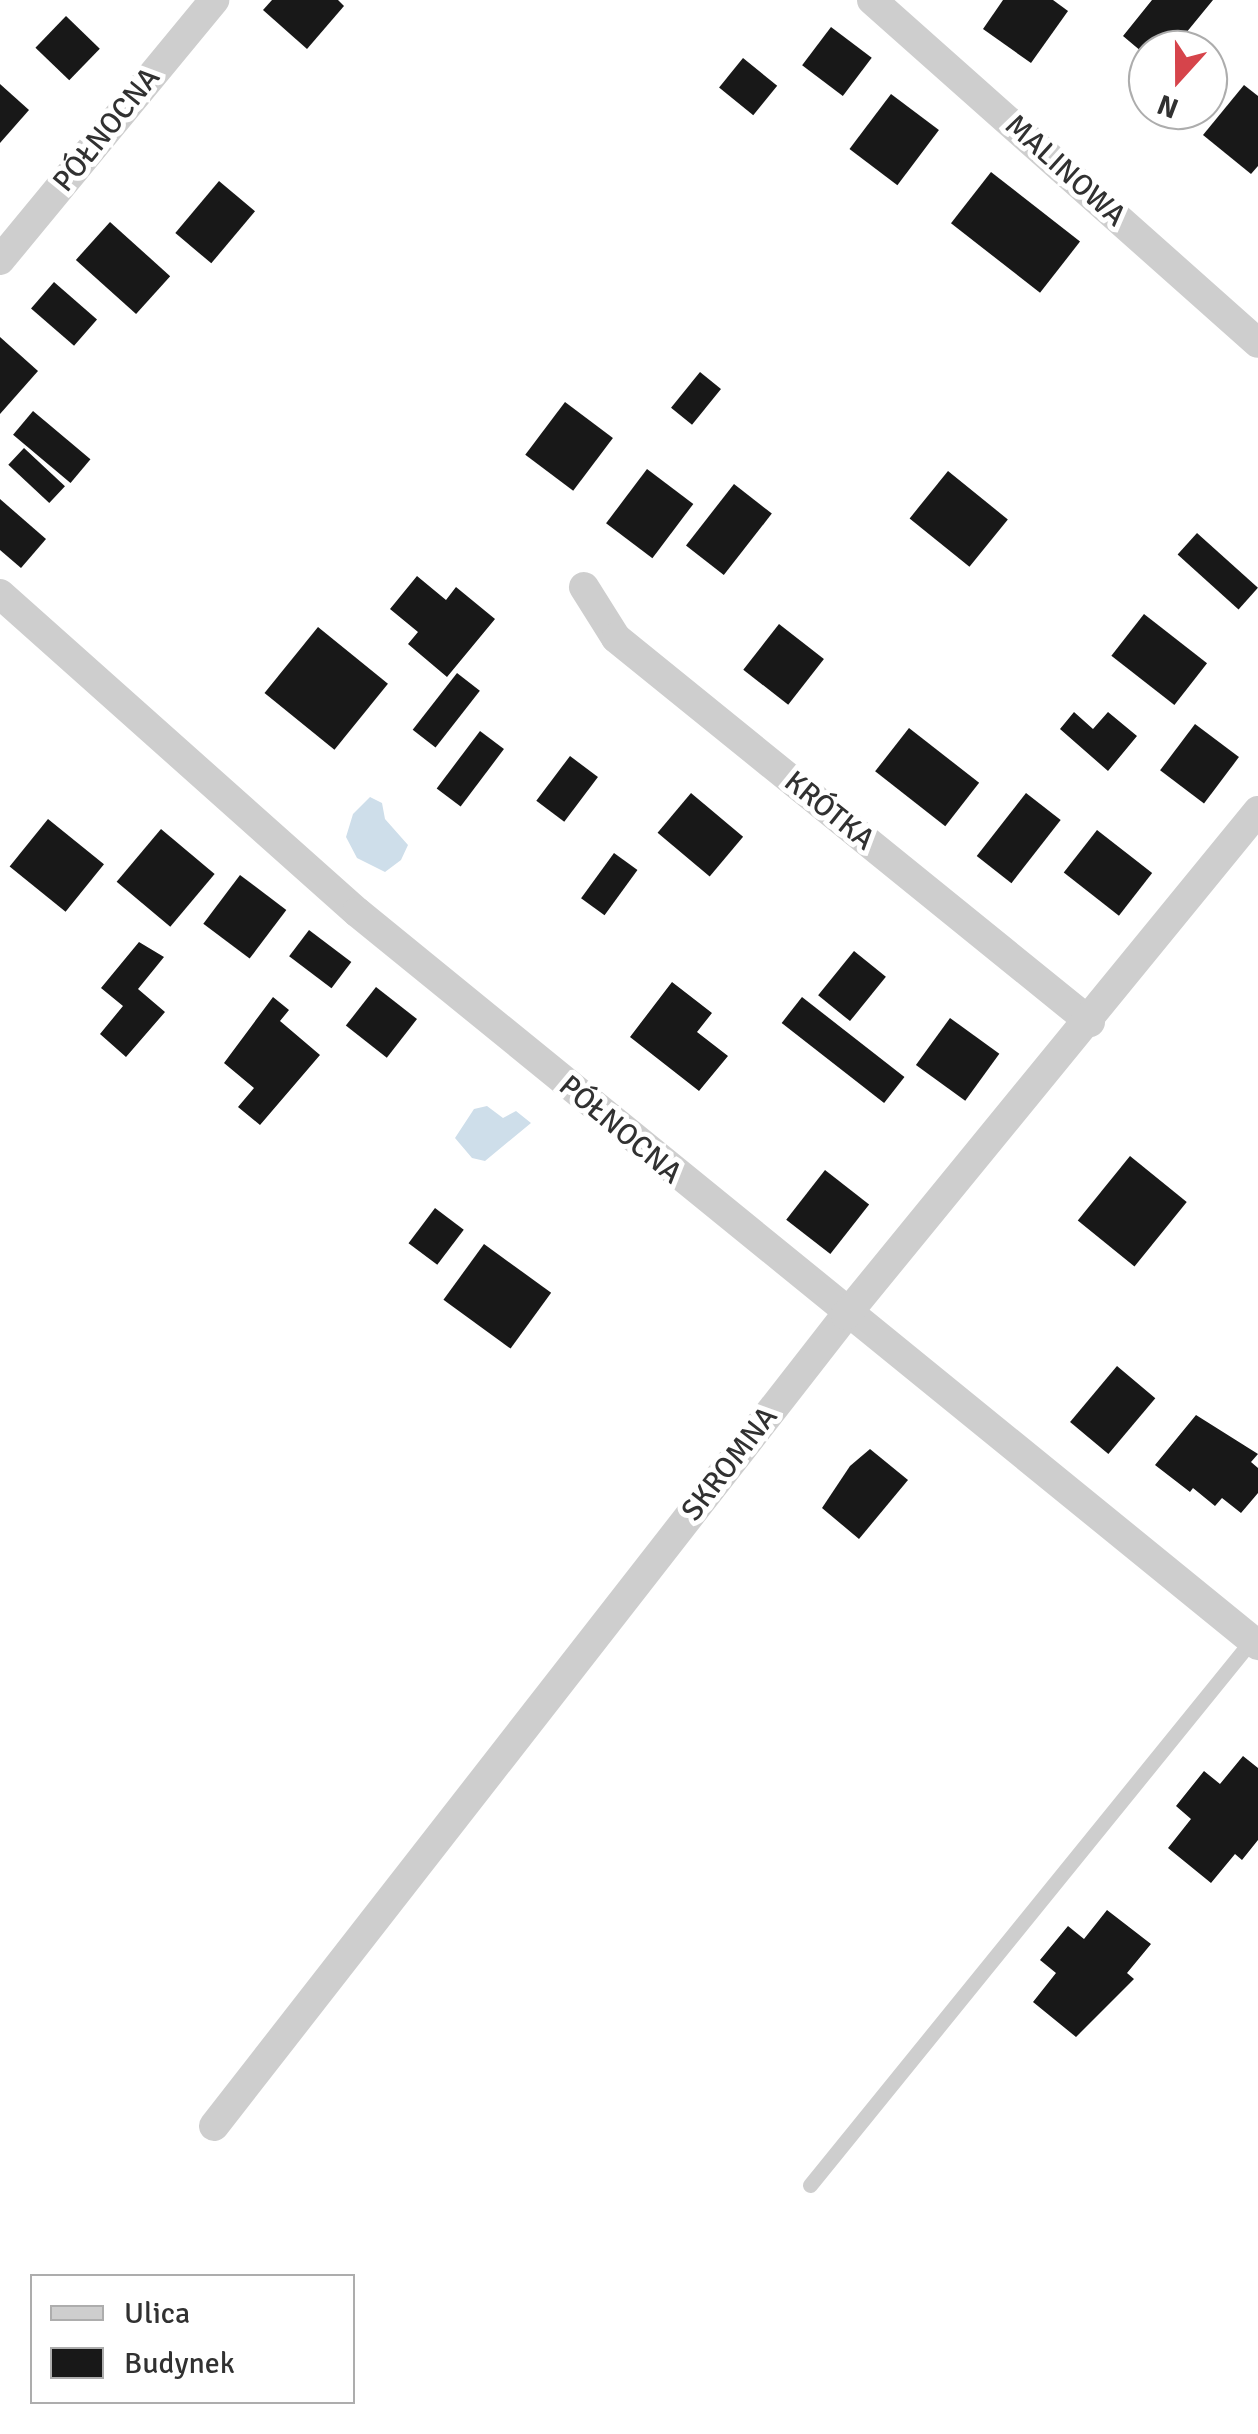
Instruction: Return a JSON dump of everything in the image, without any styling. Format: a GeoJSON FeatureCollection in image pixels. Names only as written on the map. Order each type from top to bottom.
{"type":"FeatureCollection","features":[{"type":"Feature","properties":{"kind":"street","name":"PÓŁNOCNA"},"geometry":{"type":"LineString","coordinates":[[0,260],[214,0]]}},
{"type":"Feature","properties":{"kind":"street","name":"MALINOWA"},"geometry":{"type":"LineString","coordinates":[[872,0],[1258,343]]}},
{"type":"Feature","properties":{"kind":"street","name":"KRÓTKA"},"geometry":{"type":"LineString","coordinates":[[584,587],[616,638],[1090,1022]]}},
{"type":"Feature","properties":{"kind":"street","name":"PÓŁNOCNA"},"geometry":{"type":"LineString","coordinates":[[0,594],[343,900],[846,1316],[1255,1642]]}},
{"type":"Feature","properties":{"kind":"street","name":"SKROMNA"},"geometry":{"type":"LineString","coordinates":[[214,2126],[846,1316],[1090,1022],[1258,810]]}},
{"type":"Feature","properties":{"kind":"lane"},"geometry":{"type":"LineString","coordinates":[[810,2185],[1255,1642]]}},
{"type":"Feature","properties":{"kind":"water"},"geometry":{"type":"Polygon","coordinates":[[[370,797],[382,803],[385,819],[408,845],[401,860],[385,872],[357,858],[346,837],[353,814],[370,797]]]}},
{"type":"Feature","properties":{"kind":"water"},"geometry":{"type":"Polygon","coordinates":[[[487,1106],[503,1118],[516,1111],[531,1123],[485,1161],[472,1158],[455,1138],[474,1109],[487,1106]]]}},
{"type":"Feature","properties":{"kind":"building"},"geometry":{"type":"Polygon","coordinates":[[[272,0],[338,0],[344,6],[307,49],[263,10],[272,0]]]}},
{"type":"Feature","properties":{"kind":"building"},"geometry":{"type":"Polygon","coordinates":[[[1003,0],[1053,0],[1068,11],[1031,63],[983,29],[1003,0]]]}},
{"type":"Feature","properties":{"kind":"building"},"geometry":{"type":"Polygon","coordinates":[[[1152,0],[1213,0],[1188,30],[1128,30],[1128,40],[1123,36],[1152,0]]]}},
{"type":"Feature","properties":{"kind":"building"},"geometry":{"type":"Polygon","coordinates":[[[66,16],[100,49],[69,80],[35,48],[66,16]]]}},
{"type":"Feature","properties":{"kind":"building"},"geometry":{"type":"Polygon","coordinates":[[[831,27],[872,58],[843,96],[802,65],[831,27]]]}},
{"type":"Feature","properties":{"kind":"building"},"geometry":{"type":"Polygon","coordinates":[[[743,58],[777,86],[753,115],[719,88],[743,58]]]}},
{"type":"Feature","properties":{"kind":"building"},"geometry":{"type":"Polygon","coordinates":[[[0,84],[29,110],[0,143],[0,84]]]}},
{"type":"Feature","properties":{"kind":"building"},"geometry":{"type":"Polygon","coordinates":[[[1244,85],[1258,96],[1258,166],[1251,174],[1203,135],[1207,130],[1228,130],[1228,105],[1244,85]]]}},
{"type":"Feature","properties":{"kind":"building"},"geometry":{"type":"Polygon","coordinates":[[[891,94],[939,130],[897,185],[849,149],[891,94]]]}},
{"type":"Feature","properties":{"kind":"building"},"geometry":{"type":"Polygon","coordinates":[[[991,172],[1080,242],[1040,293],[951,223],[991,172]]]}},
{"type":"Feature","properties":{"kind":"building"},"geometry":{"type":"Polygon","coordinates":[[[219,181],[255,211],[211,263],[175,233],[219,181]]]}},
{"type":"Feature","properties":{"kind":"building"},"geometry":{"type":"Polygon","coordinates":[[[110,222],[170,276],[136,314],[76,260],[110,222]]]}},
{"type":"Feature","properties":{"kind":"building"},"geometry":{"type":"Polygon","coordinates":[[[54,282],[97,319],[74,346],[31,308],[54,282]]]}},
{"type":"Feature","properties":{"kind":"building"},"geometry":{"type":"Polygon","coordinates":[[[0,337],[38,371],[0,414],[0,337]]]}},
{"type":"Feature","properties":{"kind":"building"},"geometry":{"type":"Polygon","coordinates":[[[700,372],[721,389],[692,425],[671,408],[700,372]]]}},
{"type":"Feature","properties":{"kind":"building"},"geometry":{"type":"Polygon","coordinates":[[[565,402],[613,438],[573,491],[525,455],[565,402]]]}},
{"type":"Feature","properties":{"kind":"building"},"geometry":{"type":"Polygon","coordinates":[[[33,411],[90,459],[71,483],[13,435],[33,411]]]}},
{"type":"Feature","properties":{"kind":"building"},"geometry":{"type":"Polygon","coordinates":[[[24,448],[65,486],[49,503],[8,465],[24,448]]]}},
{"type":"Feature","properties":{"kind":"building"},"geometry":{"type":"Polygon","coordinates":[[[647,469],[693,504],[652,558],[606,523],[647,469]]]}},
{"type":"Feature","properties":{"kind":"building"},"geometry":{"type":"Polygon","coordinates":[[[948,471],[1008,519],[969,567],[910,518],[948,471]]]}},
{"type":"Feature","properties":{"kind":"building"},"geometry":{"type":"Polygon","coordinates":[[[734,484],[772,514],[724,575],[686,545],[734,484]]]}},
{"type":"Feature","properties":{"kind":"building"},"geometry":{"type":"Polygon","coordinates":[[[0,499],[46,539],[21,568],[0,550],[0,499]]]}},
{"type":"Feature","properties":{"kind":"building"},"geometry":{"type":"Polygon","coordinates":[[[1197,533],[1258,588],[1239,609],[1178,555],[1197,533]]]}},
{"type":"Feature","properties":{"kind":"building"},"geometry":{"type":"Polygon","coordinates":[[[417,576],[446,600],[456,587],[495,619],[447,677],[408,644],[418,632],[390,609],[417,576]]]}},
{"type":"Feature","properties":{"kind":"building"},"geometry":{"type":"Polygon","coordinates":[[[1144,614],[1207,663],[1174,705],[1111,656],[1144,614]]]}},
{"type":"Feature","properties":{"kind":"building"},"geometry":{"type":"Polygon","coordinates":[[[779,624],[824,659],[788,705],[743,670],[779,624]]]}},
{"type":"Feature","properties":{"kind":"building"},"geometry":{"type":"Polygon","coordinates":[[[318,627],[388,684],[334,750],[265,693],[318,627]]]}},
{"type":"Feature","properties":{"kind":"building"},"geometry":{"type":"Polygon","coordinates":[[[457,673],[480,691],[436,748],[413,730],[457,673]]]}},
{"type":"Feature","properties":{"kind":"building"},"geometry":{"type":"Polygon","coordinates":[[[1074,712],[1093,729],[1108,712],[1137,736],[1108,771],[1060,729],[1074,712]]]}},
{"type":"Feature","properties":{"kind":"building"},"geometry":{"type":"Polygon","coordinates":[[[1195,724],[1239,757],[1204,803],[1160,770],[1195,724]]]}},
{"type":"Feature","properties":{"kind":"building"},"geometry":{"type":"Polygon","coordinates":[[[909,728],[979,783],[945,826],[875,771],[909,728]]]}},
{"type":"Feature","properties":{"kind":"building"},"geometry":{"type":"Polygon","coordinates":[[[480,731],[504,749],[461,807],[437,789],[480,731]]]}},
{"type":"Feature","properties":{"kind":"building"},"geometry":{"type":"Polygon","coordinates":[[[570,756],[598,777],[564,822],[536,801],[570,756]]]}},
{"type":"Feature","properties":{"kind":"building"},"geometry":{"type":"Polygon","coordinates":[[[691,793],[743,837],[710,877],[658,833],[691,793]]]}},
{"type":"Feature","properties":{"kind":"building"},"geometry":{"type":"Polygon","coordinates":[[[1026,793],[1061,820],[1011,883],[977,856],[1026,793]]]}},
{"type":"Feature","properties":{"kind":"building"},"geometry":{"type":"Polygon","coordinates":[[[48,819],[104,864],[66,912],[10,866],[48,819]]]}},
{"type":"Feature","properties":{"kind":"building"},"geometry":{"type":"Polygon","coordinates":[[[161,829],[215,874],[170,927],[117,882],[161,829]]]}},
{"type":"Feature","properties":{"kind":"building"},"geometry":{"type":"Polygon","coordinates":[[[1097,830],[1152,873],[1119,916],[1064,873],[1097,830]]]}},
{"type":"Feature","properties":{"kind":"building"},"geometry":{"type":"Polygon","coordinates":[[[614,853],[637,870],[605,915],[581,898],[614,853]]]}},
{"type":"Feature","properties":{"kind":"building"},"geometry":{"type":"Polygon","coordinates":[[[240,875],[286,910],[250,959],[203,924],[240,875]]]}},
{"type":"Feature","properties":{"kind":"building"},"geometry":{"type":"Polygon","coordinates":[[[309,930],[351,962],[331,988],[289,956],[309,930]]]}},
{"type":"Feature","properties":{"kind":"building"},"geometry":{"type":"Polygon","coordinates":[[[139,942],[164,957],[138,989],[165,1012],[126,1057],[100,1034],[123,1006],[101,988],[139,942]]]}},
{"type":"Feature","properties":{"kind":"building"},"geometry":{"type":"Polygon","coordinates":[[[854,951],[886,977],[850,1021],[818,995],[854,951]]]}},
{"type":"Feature","properties":{"kind":"building"},"geometry":{"type":"Polygon","coordinates":[[[672,982],[712,1013],[697,1032],[728,1056],[699,1091],[630,1037],[672,982]]]}},
{"type":"Feature","properties":{"kind":"building"},"geometry":{"type":"Polygon","coordinates":[[[376,987],[417,1019],[387,1058],[346,1026],[376,987]]]}},
{"type":"Feature","properties":{"kind":"building"},"geometry":{"type":"Polygon","coordinates":[[[273,997],[289,1010],[280,1021],[320,1055],[260,1125],[238,1107],[254,1088],[224,1063],[273,997]]]}},
{"type":"Feature","properties":{"kind":"building"},"geometry":{"type":"Polygon","coordinates":[[[802,997],[904,1077],[884,1103],[782,1023],[802,997]]]}},
{"type":"Feature","properties":{"kind":"building"},"geometry":{"type":"Polygon","coordinates":[[[950,1018],[999,1054],[965,1101],[916,1065],[950,1018]]]}},
{"type":"Feature","properties":{"kind":"building"},"geometry":{"type":"Polygon","coordinates":[[[1130,1156],[1187,1202],[1134,1266],[1078,1221],[1130,1156]]]}},
{"type":"Feature","properties":{"kind":"building"},"geometry":{"type":"Polygon","coordinates":[[[825,1170],[869,1204],[830,1254],[786,1220],[825,1170]]]}},
{"type":"Feature","properties":{"kind":"building"},"geometry":{"type":"Polygon","coordinates":[[[435,1208],[464,1230],[437,1265],[409,1243],[435,1208]]]}},
{"type":"Feature","properties":{"kind":"building"},"geometry":{"type":"Polygon","coordinates":[[[484,1244],[551,1293],[511,1349],[443,1300],[484,1244]]]}},
{"type":"Feature","properties":{"kind":"building"},"geometry":{"type":"Polygon","coordinates":[[[1117,1366],[1155,1398],[1108,1454],[1070,1422],[1117,1366]]]}},
{"type":"Feature","properties":{"kind":"building"},"geometry":{"type":"Polygon","coordinates":[[[1196,1415],[1258,1454],[1251,1462],[1258,1468],[1258,1493],[1241,1513],[1222,1498],[1215,1506],[1155,1465],[1196,1415]]]}},
{"type":"Feature","properties":{"kind":"building"},"geometry":{"type":"Polygon","coordinates":[[[870,1449],[908,1480],[859,1539],[822,1508],[850,1466],[870,1449]]]}},
{"type":"Feature","properties":{"kind":"building"},"geometry":{"type":"Polygon","coordinates":[[[1243,1756],[1258,1768],[1258,1840],[1242,1860],[1235,1854],[1211,1883],[1168,1848],[1191,1819],[1176,1806],[1204,1771],[1220,1784],[1243,1756]]]}},
{"type":"Feature","properties":{"kind":"building"},"geometry":{"type":"Polygon","coordinates":[[[1107,1910],[1151,1944],[1127,1973],[1134,1979],[1076,2037],[1033,2002],[1056,1973],[1040,1960],[1068,1926],[1084,1939],[1107,1910]]]}}]}
